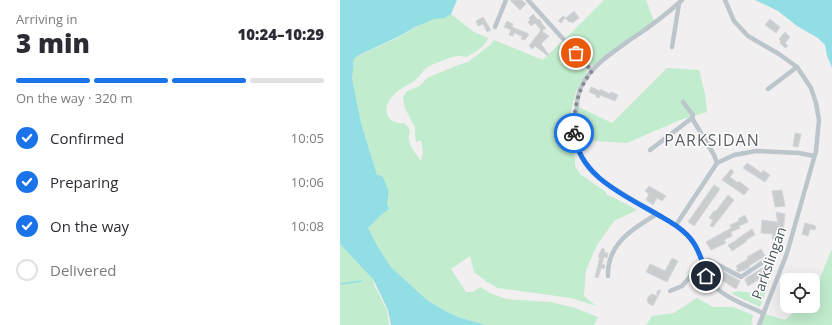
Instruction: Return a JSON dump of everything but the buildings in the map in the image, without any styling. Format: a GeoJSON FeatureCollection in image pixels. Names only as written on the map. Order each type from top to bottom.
{"type":"FeatureCollection","features":[{"type":"Feature","properties":{"kind":"street"},"geometry":{"type":"LineString","coordinates":[[495,27],[506,0]]}},
{"type":"Feature","properties":{"kind":"street"},"geometry":{"type":"LineString","coordinates":[[528,0],[592,71]]}},
{"type":"Feature","properties":{"kind":"street","name":"Parkslingan"},"geometry":{"type":"LineString","coordinates":[[680,2],[609,54],[592,71],[583,85],[578,97],[574,122],[578,150],[583,159],[598,177],[614,189],[676,226],[694,243],[706,276],[715,288],[722,293],[763,313],[787,253],[814,156],[819,120],[816,103],[811,88],[797,67],[779,54],[748,36],[734,21],[725,0]]}},
{"type":"Feature","properties":{"kind":"street","name":"Parkslingan"},"geometry":{"type":"LineString","coordinates":[[672,47],[680,2]]}},
{"type":"Feature","properties":{"kind":"street"},"geometry":{"type":"LineString","coordinates":[[768,89],[797,67]]}},
{"type":"Feature","properties":{"kind":"street"},"geometry":{"type":"LineString","coordinates":[[683,102],[693,115],[692,118],[714,155],[717,163]]}},
{"type":"Feature","properties":{"kind":"street"},"geometry":{"type":"LineString","coordinates":[[650,150],[692,118]]}},
{"type":"Feature","properties":{"kind":"street"},"geometry":{"type":"LineString","coordinates":[[676,226],[717,163],[734,155],[756,151],[799,153],[814,156]]}},
{"type":"Feature","properties":{"kind":"street"},"geometry":{"type":"LineString","coordinates":[[608,276],[610,257],[623,238],[634,228],[657,214]]}},
{"type":"Feature","properties":{"kind":"street"},"geometry":{"type":"LineString","coordinates":[[670,291],[682,286],[702,263],[709,260],[741,277],[766,260]]}},
{"type":"Feature","properties":{"kind":"street"},"geometry":{"type":"LineString","coordinates":[[759,325],[763,313]]}},
{"type":"Feature","properties":{"kind":"green space"},"geometry":{"type":"Polygon","coordinates":[[[604,0],[646,0],[654,21],[598,64],[591,66],[565,39],[604,0]]]}},
{"type":"Feature","properties":{"kind":"green space"},"geometry":{"type":"Polygon","coordinates":[[[451,14],[474,32],[488,38],[485,44],[467,57],[454,57],[426,68],[415,81],[394,95],[387,106],[387,114],[389,118],[395,122],[404,123],[409,128],[409,137],[412,149],[421,161],[423,152],[421,140],[416,142],[415,128],[405,108],[403,97],[407,91],[420,86],[427,78],[468,62],[490,45],[494,40],[543,60],[562,41],[587,67],[586,74],[576,92],[569,119],[570,139],[575,158],[575,166],[580,174],[606,192],[606,194],[637,210],[614,221],[597,245],[586,270],[584,296],[596,306],[571,298],[498,288],[474,272],[470,256],[451,269],[466,292],[473,292],[480,287],[490,293],[506,299],[551,302],[575,308],[598,317],[594,325],[486,325],[461,318],[447,312],[427,300],[391,267],[368,228],[389,209],[387,203],[389,198],[387,188],[377,175],[361,123],[352,78],[354,59],[365,52],[395,39],[424,22],[451,14]]]}},
{"type":"Feature","properties":{"kind":"green space"},"geometry":{"type":"Polygon","coordinates":[[[667,68],[699,70],[705,94],[707,112],[680,120],[627,143],[577,140],[577,107],[612,123],[667,68]]]}},
{"type":"Feature","properties":{"kind":"green space"},"geometry":{"type":"Polygon","coordinates":[[[340,244],[373,278],[374,285],[387,310],[389,325],[340,325],[340,244]]]}},
{"type":"Feature","properties":{"kind":"green space"},"geometry":{"type":"Polygon","coordinates":[[[832,249],[832,325],[761,325],[765,314],[785,320],[793,313],[820,313],[820,277],[832,249]]]}},
{"type":"Feature","properties":{"kind":"green space"},"geometry":{"type":"Polygon","coordinates":[[[766,281],[769,283],[760,307],[730,293],[738,291],[752,293],[766,281]]]}},
{"type":"Feature","properties":{"kind":"green space"},"geometry":{"type":"Polygon","coordinates":[[[697,298],[713,307],[733,307],[753,315],[751,324],[753,325],[646,325],[652,316],[674,313],[697,298]]]}},
{"type":"Feature","properties":{"kind":"water"},"geometry":{"type":"Polygon","coordinates":[[[340,0],[457,0],[451,14],[445,18],[434,19],[415,27],[354,59],[352,78],[361,123],[377,175],[382,176],[387,186],[387,203],[389,209],[368,228],[378,247],[391,267],[427,300],[447,312],[461,318],[486,325],[391,325],[388,310],[373,279],[340,244],[340,0]]]}},
{"type":"Feature","properties":{"kind":"water"},"geometry":{"type":"Polygon","coordinates":[[[755,0],[832,0],[832,68],[827,56],[825,45],[818,38],[797,26],[778,11],[755,0]]]}},
{"type":"Feature","properties":{"kind":"waterway"},"geometry":{"type":"LineString","coordinates":[[340,284],[361,281]]}},
{"type":"Feature","properties":{"kind":"way so far"},"geometry":{"type":"LineString","coordinates":[[574,133],[575,113],[580,89],[592,71],[576,53]]}},
{"type":"Feature","properties":{"kind":"district","name":"PARKSIDAN"},"geometry":{"type":"Point","coordinates":[712,140]}},
{"type":"Feature","properties":{"kind":"route"},"geometry":{"type":"LineString","coordinates":[[574,133],[578,150],[594,174],[614,189],[676,226],[688,236],[698,250],[706,276]]}}]}
